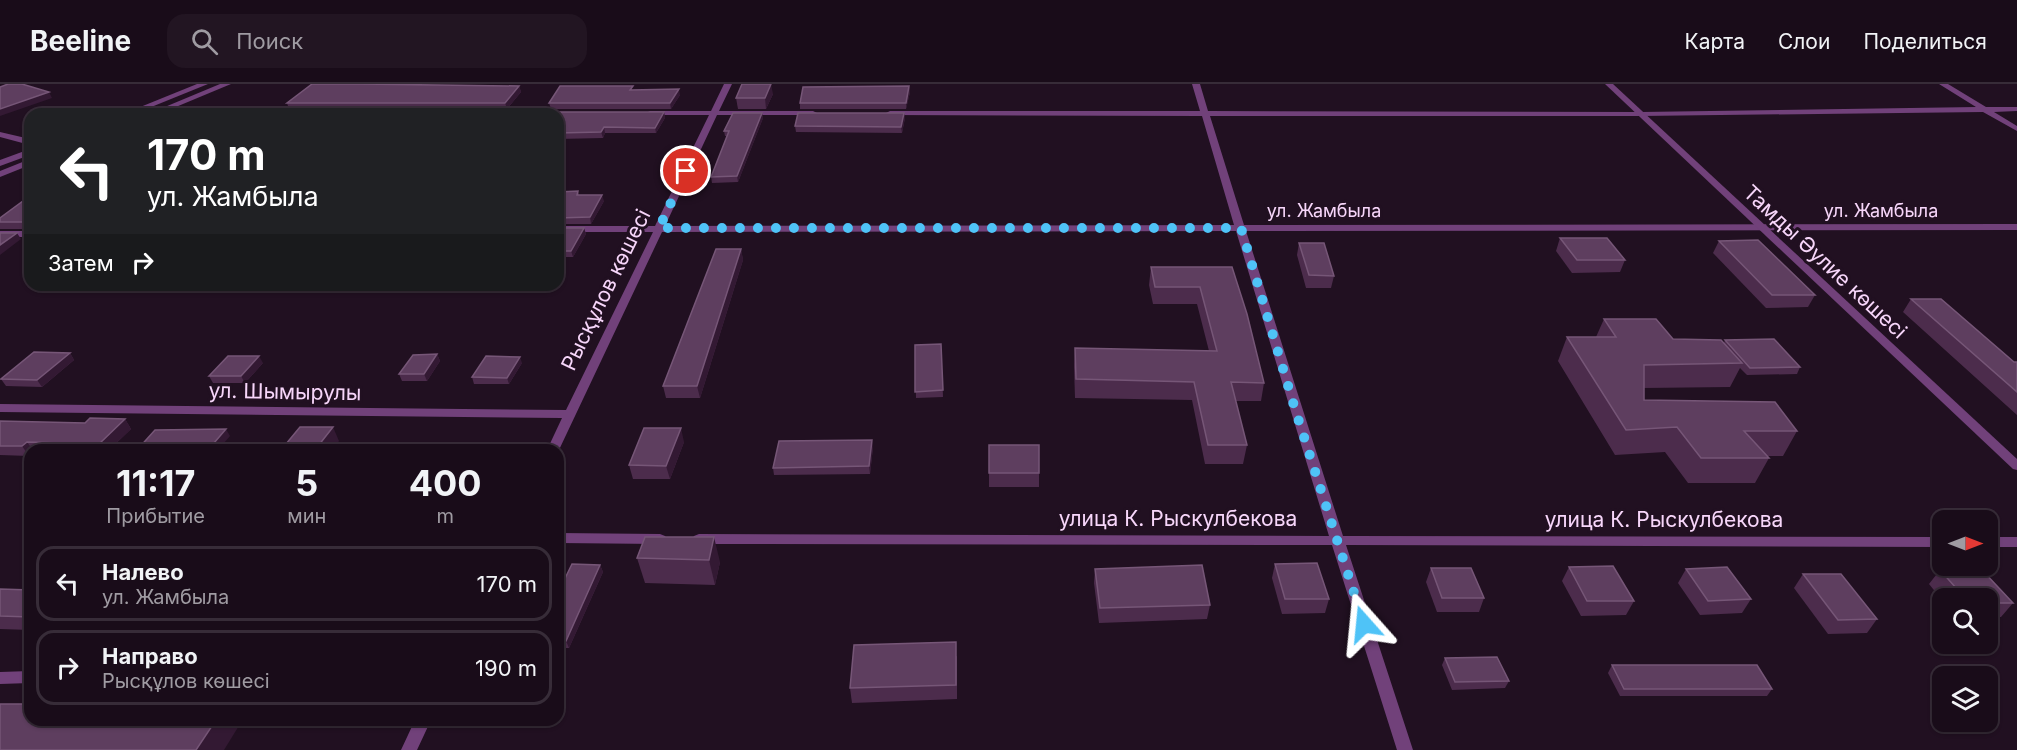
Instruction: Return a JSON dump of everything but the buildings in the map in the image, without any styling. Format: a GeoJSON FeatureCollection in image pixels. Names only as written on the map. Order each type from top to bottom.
{"type":"FeatureCollection","features":[{"type":"Feature","properties":{"kind":"street"},"geometry":{"type":"LineString","coordinates":[[142,108],[204,84]]}},
{"type":"Feature","properties":{"kind":"street"},"geometry":{"type":"LineString","coordinates":[[168,108],[227,84]]}},
{"type":"Feature","properties":{"kind":"street","name":"Рысқұлов көшесі"},"geometry":{"type":"LineString","coordinates":[[556,444],[728,84]]}},
{"type":"Feature","properties":{"kind":"street"},"geometry":{"type":"LineString","coordinates":[[1196,84],[1295,409],[1405,750]]}},
{"type":"Feature","properties":{"kind":"street","name":"Тамды Әулие көшесі"},"geometry":{"type":"LineString","coordinates":[[1609,84],[2017,466]]}},
{"type":"Feature","properties":{"kind":"street"},"geometry":{"type":"LineString","coordinates":[[1943,84],[2017,129]]}},
{"type":"Feature","properties":{"kind":"street"},"geometry":{"type":"LineString","coordinates":[[882,113],[1641,114],[2017,109]]}},
{"type":"Feature","properties":{"kind":"street"},"geometry":{"type":"LineString","coordinates":[[564,113],[571,113]]}},
{"type":"Feature","properties":{"kind":"street"},"geometry":{"type":"LineString","coordinates":[[642,113],[822,113]]}},
{"type":"Feature","properties":{"kind":"street"},"geometry":{"type":"LineString","coordinates":[[0,134],[24,140]]}},
{"type":"Feature","properties":{"kind":"street"},"geometry":{"type":"LineString","coordinates":[[0,163],[24,154]]}},
{"type":"Feature","properties":{"kind":"street"},"geometry":{"type":"LineString","coordinates":[[0,174],[24,164]]}},
{"type":"Feature","properties":{"kind":"street","name":"ул. Жамбыла"},"geometry":{"type":"LineString","coordinates":[[564,229],[2017,227]]}},
{"type":"Feature","properties":{"kind":"street"},"geometry":{"type":"LineString","coordinates":[[0,234],[24,234]]}},
{"type":"Feature","properties":{"kind":"street","name":"ул. Шымырулы"},"geometry":{"type":"LineString","coordinates":[[0,408],[570,414]]}},
{"type":"Feature","properties":{"kind":"street","name":"улица К. Рыскулбекова"},"geometry":{"type":"LineString","coordinates":[[564,538],[1932,542]]}},
{"type":"Feature","properties":{"kind":"street"},"geometry":{"type":"LineString","coordinates":[[1998,542],[2017,542]]}},
{"type":"Feature","properties":{"kind":"street"},"geometry":{"type":"LineString","coordinates":[[0,678],[24,677]]}},
{"type":"Feature","properties":{"kind":"street"},"geometry":{"type":"LineString","coordinates":[[408,750],[420,726]]}},
{"type":"Feature","properties":{"kind":"route"},"geometry":{"type":"LineString","coordinates":[[686,171],[659,228],[1241,228],[1295,409],[1364,624]]}}]}
